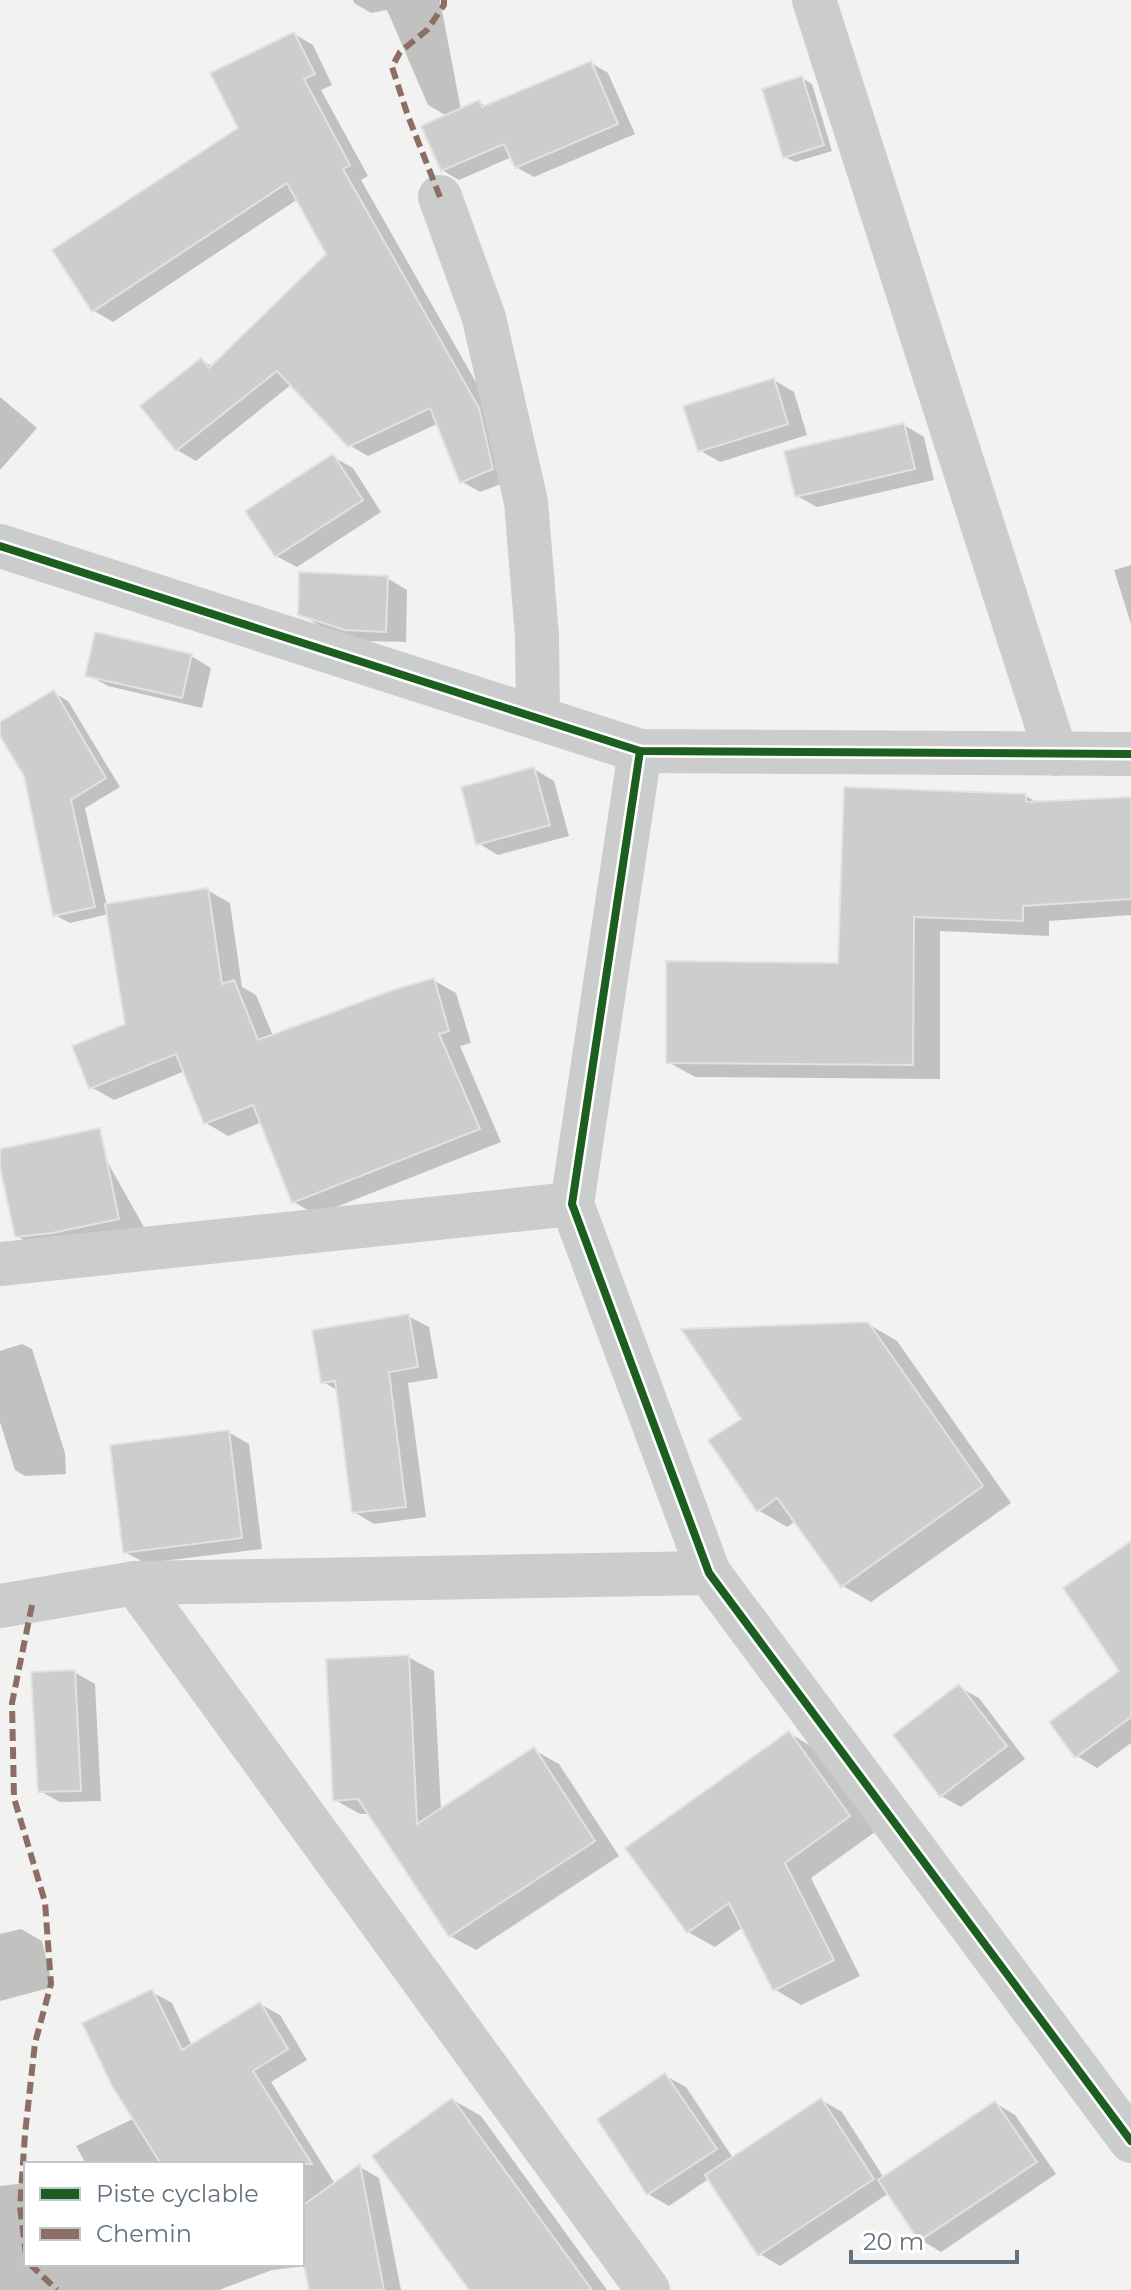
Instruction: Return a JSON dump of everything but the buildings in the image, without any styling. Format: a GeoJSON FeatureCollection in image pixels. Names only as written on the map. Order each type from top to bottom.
{"type":"FeatureCollection","features":[{"type":"Feature","properties":{"kind":"street"},"geometry":{"type":"LineString","coordinates":[[814,0],[1056,754]]}},
{"type":"Feature","properties":{"kind":"street"},"geometry":{"type":"LineString","coordinates":[[440,197],[484,318],[526,502],[537,636],[538,718]]}},
{"type":"Feature","properties":{"kind":"street"},"geometry":{"type":"LineString","coordinates":[[0,546],[640,751],[1131,754]]}},
{"type":"Feature","properties":{"kind":"street"},"geometry":{"type":"LineString","coordinates":[[640,751],[572,1204],[709,1573],[1131,2141]]}},
{"type":"Feature","properties":{"kind":"street"},"geometry":{"type":"LineString","coordinates":[[0,1264],[572,1204]]}},
{"type":"Feature","properties":{"kind":"street"},"geometry":{"type":"LineString","coordinates":[[0,1606],[135,1583],[709,1573]]}},
{"type":"Feature","properties":{"kind":"street"},"geometry":{"type":"LineString","coordinates":[[135,1583],[648,2290]]}},
{"type":"Feature","properties":{"kind":"marked path"},"geometry":{"type":"LineString","coordinates":[[440,197],[392,67],[400,52],[427,30],[444,5],[444,0]]}},
{"type":"Feature","properties":{"kind":"marked path"},"geometry":{"type":"LineString","coordinates":[[24,2239],[20,2207],[25,2134],[35,2043],[51,1984],[45,1902],[14,1798],[12,1703],[33,1600]]}},
{"type":"Feature","properties":{"kind":"marked path"},"geometry":{"type":"LineString","coordinates":[[32,2266],[57,2290]]}},
{"type":"Feature","properties":{"kind":"cycle path"},"geometry":{"type":"LineString","coordinates":[[0,546],[640,751],[1131,754]]}},
{"type":"Feature","properties":{"kind":"cycle path"},"geometry":{"type":"LineString","coordinates":[[640,751],[572,1204],[709,1573],[1131,2141]]}}]}
